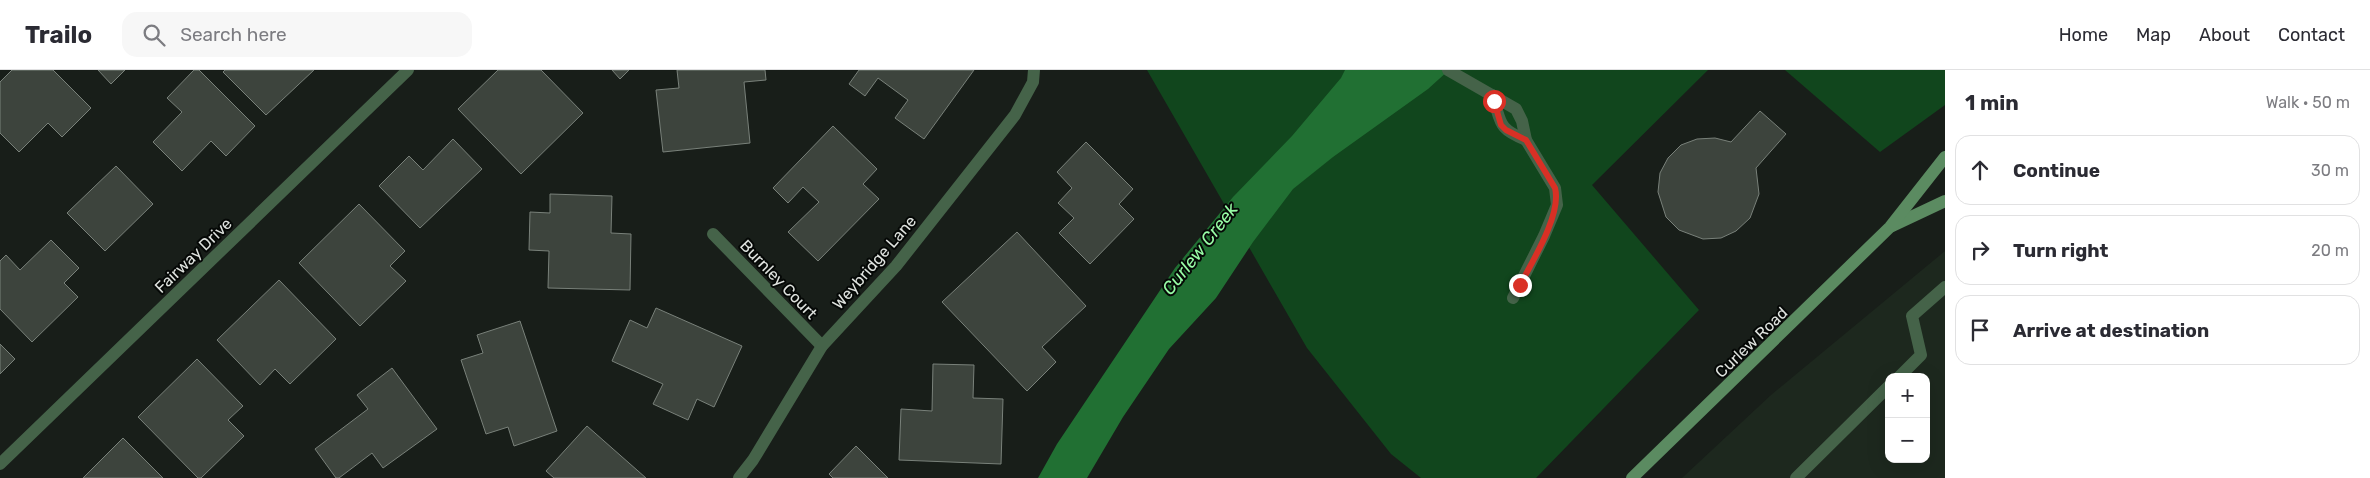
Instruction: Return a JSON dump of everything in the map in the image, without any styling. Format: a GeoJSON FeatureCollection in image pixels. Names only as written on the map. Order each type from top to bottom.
{"type":"FeatureCollection","features":[{"type":"Feature","properties":{"kind":"main road","name":"Curlew Road"},"geometry":{"type":"LineString","coordinates":[[1632,478],[1890,227],[1945,157]]}},
{"type":"Feature","properties":{"kind":"main road","name":"Curlew Road"},"geometry":{"type":"LineString","coordinates":[[1890,227],[1945,201]]}},
{"type":"Feature","properties":{"kind":"street","name":"Fairway Drive"},"geometry":{"type":"LineString","coordinates":[[0,464],[408,70]]}},
{"type":"Feature","properties":{"kind":"street","name":"Weybridge Lane"},"geometry":{"type":"LineString","coordinates":[[739,478],[753,460],[822,346],[896,266],[1016,115],[1033,82],[1034,70]]}},
{"type":"Feature","properties":{"kind":"street"},"geometry":{"type":"LineString","coordinates":[[1448,70],[1516,109],[1522,121],[1526,140],[1555,188],[1557,205],[1544,236],[1512,298]]}},
{"type":"Feature","properties":{"kind":"street"},"geometry":{"type":"LineString","coordinates":[[1489,94],[1501,125],[1506,130],[1526,140]]}},
{"type":"Feature","properties":{"kind":"street","name":"Burnley Court"},"geometry":{"type":"LineString","coordinates":[[713,234],[822,346]]}},
{"type":"Feature","properties":{"kind":"street"},"geometry":{"type":"LineString","coordinates":[[1903,373],[1921,355],[1912,316],[1945,287]]}},
{"type":"Feature","properties":{"kind":"street"},"geometry":{"type":"LineString","coordinates":[[1796,478],[1885,390]]}},
{"type":"Feature","properties":{"kind":"shaded area"},"geometry":{"type":"Polygon","coordinates":[[[1147,70],[1708,70],[1592,185],[1699,310],[1536,478],[1421,478],[1391,454],[1307,348],[1147,70]]]}},
{"type":"Feature","properties":{"kind":"shaded area"},"geometry":{"type":"Polygon","coordinates":[[[1785,70],[1945,70],[1945,105],[1880,152],[1785,70]]]}},
{"type":"Feature","properties":{"kind":"shaded area"},"geometry":{"type":"Polygon","coordinates":[[[1945,251],[1945,478],[1682,478],[1771,395],[1945,251]]]}},
{"type":"Feature","properties":{"kind":"water","name":"Curlew Creek"},"geometry":{"type":"Polygon","coordinates":[[[1345,70],[1449,70],[1428,89],[1333,157],[1293,189],[1253,242],[1216,298],[1169,349],[1123,417],[1087,478],[1038,478],[1057,444],[1175,268],[1233,197],[1292,136],[1341,78],[1345,70]]]}},
{"type":"Feature","properties":{"kind":"building"},"geometry":{"type":"Polygon","coordinates":[[[12,70],[53,70],[91,108],[62,137],[48,123],[19,152],[0,133],[0,82],[12,70]]]}},
{"type":"Feature","properties":{"kind":"building"},"geometry":{"type":"Polygon","coordinates":[[[98,70],[125,70],[111,84],[98,70]]]}},
{"type":"Feature","properties":{"kind":"building"},"geometry":{"type":"Polygon","coordinates":[[[194,70],[199,70],[255,126],[226,156],[211,141],[182,171],[153,142],[182,112],[167,98],[194,70]]]}},
{"type":"Feature","properties":{"kind":"building"},"geometry":{"type":"Polygon","coordinates":[[[225,70],[314,70],[266,115],[223,72],[225,70]]]}},
{"type":"Feature","properties":{"kind":"building"},"geometry":{"type":"Polygon","coordinates":[[[498,70],[541,70],[583,113],[521,174],[458,109],[498,70]]]}},
{"type":"Feature","properties":{"kind":"building"},"geometry":{"type":"Polygon","coordinates":[[[612,70],[629,70],[620,79],[612,70]]]}},
{"type":"Feature","properties":{"kind":"building"},"geometry":{"type":"Polygon","coordinates":[[[677,70],[765,70],[766,80],[744,82],[750,143],[663,152],[656,90],[679,88],[677,70]]]}},
{"type":"Feature","properties":{"kind":"building"},"geometry":{"type":"Polygon","coordinates":[[[859,70],[974,70],[924,139],[895,118],[908,100],[878,78],[865,96],[849,84],[859,70]]]}},
{"type":"Feature","properties":{"kind":"building"},"geometry":{"type":"Polygon","coordinates":[[[1760,111],[1786,134],[1756,168],[1759,194],[1750,218],[1736,231],[1721,238],[1703,239],[1679,230],[1666,217],[1658,192],[1660,173],[1668,158],[1681,145],[1697,139],[1715,138],[1731,142],[1760,111]]]}},
{"type":"Feature","properties":{"kind":"building"},"geometry":{"type":"Polygon","coordinates":[[[833,126],[877,169],[863,184],[879,199],[818,261],[788,232],[819,202],[803,187],[788,203],[773,188],[833,126]]]}},
{"type":"Feature","properties":{"kind":"building"},"geometry":{"type":"Polygon","coordinates":[[[453,139],[482,169],[420,228],[379,186],[409,156],[423,170],[453,139]]]}},
{"type":"Feature","properties":{"kind":"building"},"geometry":{"type":"Polygon","coordinates":[[[1086,142],[1133,189],[1119,204],[1134,219],[1090,264],[1059,233],[1074,218],[1058,203],[1072,188],[1057,172],[1086,142]]]}},
{"type":"Feature","properties":{"kind":"building"},"geometry":{"type":"Polygon","coordinates":[[[116,166],[153,204],[105,251],[67,213],[116,166]]]}},
{"type":"Feature","properties":{"kind":"building"},"geometry":{"type":"Polygon","coordinates":[[[550,194],[612,196],[611,233],[631,234],[630,290],[548,288],[549,251],[529,250],[530,212],[550,213],[550,194]]]}},
{"type":"Feature","properties":{"kind":"building"},"geometry":{"type":"Polygon","coordinates":[[[359,204],[405,251],[390,266],[406,281],[360,326],[299,263],[359,204]]]}},
{"type":"Feature","properties":{"kind":"building"},"geometry":{"type":"Polygon","coordinates":[[[1017,232],[1086,306],[1042,347],[1056,362],[1027,391],[942,302],[1017,232]]]}},
{"type":"Feature","properties":{"kind":"building"},"geometry":{"type":"Polygon","coordinates":[[[51,240],[79,268],[64,283],[78,297],[32,342],[0,309],[0,261],[6,255],[20,270],[51,240]]]}},
{"type":"Feature","properties":{"kind":"building"},"geometry":{"type":"Polygon","coordinates":[[[279,280],[336,339],[290,384],[275,369],[260,385],[217,340],[279,280]]]}},
{"type":"Feature","properties":{"kind":"building"},"geometry":{"type":"Polygon","coordinates":[[[656,308],[742,346],[714,407],[697,399],[688,420],[653,404],[663,384],[612,361],[630,320],[647,328],[656,308]]]}},
{"type":"Feature","properties":{"kind":"building"},"geometry":{"type":"Polygon","coordinates":[[[520,321],[557,431],[514,446],[508,427],[486,434],[461,360],[483,353],[477,335],[520,321]]]}},
{"type":"Feature","properties":{"kind":"building"},"geometry":{"type":"Polygon","coordinates":[[[0,344],[15,359],[0,374],[0,344]]]}},
{"type":"Feature","properties":{"kind":"building"},"geometry":{"type":"Polygon","coordinates":[[[197,359],[243,406],[228,420],[244,436],[201,478],[198,478],[138,417],[197,359]]]}},
{"type":"Feature","properties":{"kind":"building"},"geometry":{"type":"Polygon","coordinates":[[[933,364],[974,365],[973,398],[1003,399],[1001,464],[899,460],[901,409],[932,411],[933,364]]]}},
{"type":"Feature","properties":{"kind":"building"},"geometry":{"type":"Polygon","coordinates":[[[392,368],[437,429],[383,468],[372,453],[339,478],[336,478],[315,449],[368,409],[357,395],[392,368]]]}},
{"type":"Feature","properties":{"kind":"building"},"geometry":{"type":"Polygon","coordinates":[[[587,426],[646,478],[554,478],[546,471],[587,426]]]}},
{"type":"Feature","properties":{"kind":"building"},"geometry":{"type":"Polygon","coordinates":[[[123,438],[163,478],[83,478],[123,438]]]}},
{"type":"Feature","properties":{"kind":"building"},"geometry":{"type":"Polygon","coordinates":[[[856,446],[888,478],[833,478],[829,474],[856,446]]]}},
{"type":"Feature","properties":{"kind":"route"},"geometry":{"type":"LineString","coordinates":[[1494,101],[1501,125],[1506,130],[1526,140],[1555,188],[1557,196],[1557,205],[1520,285]]}}]}
